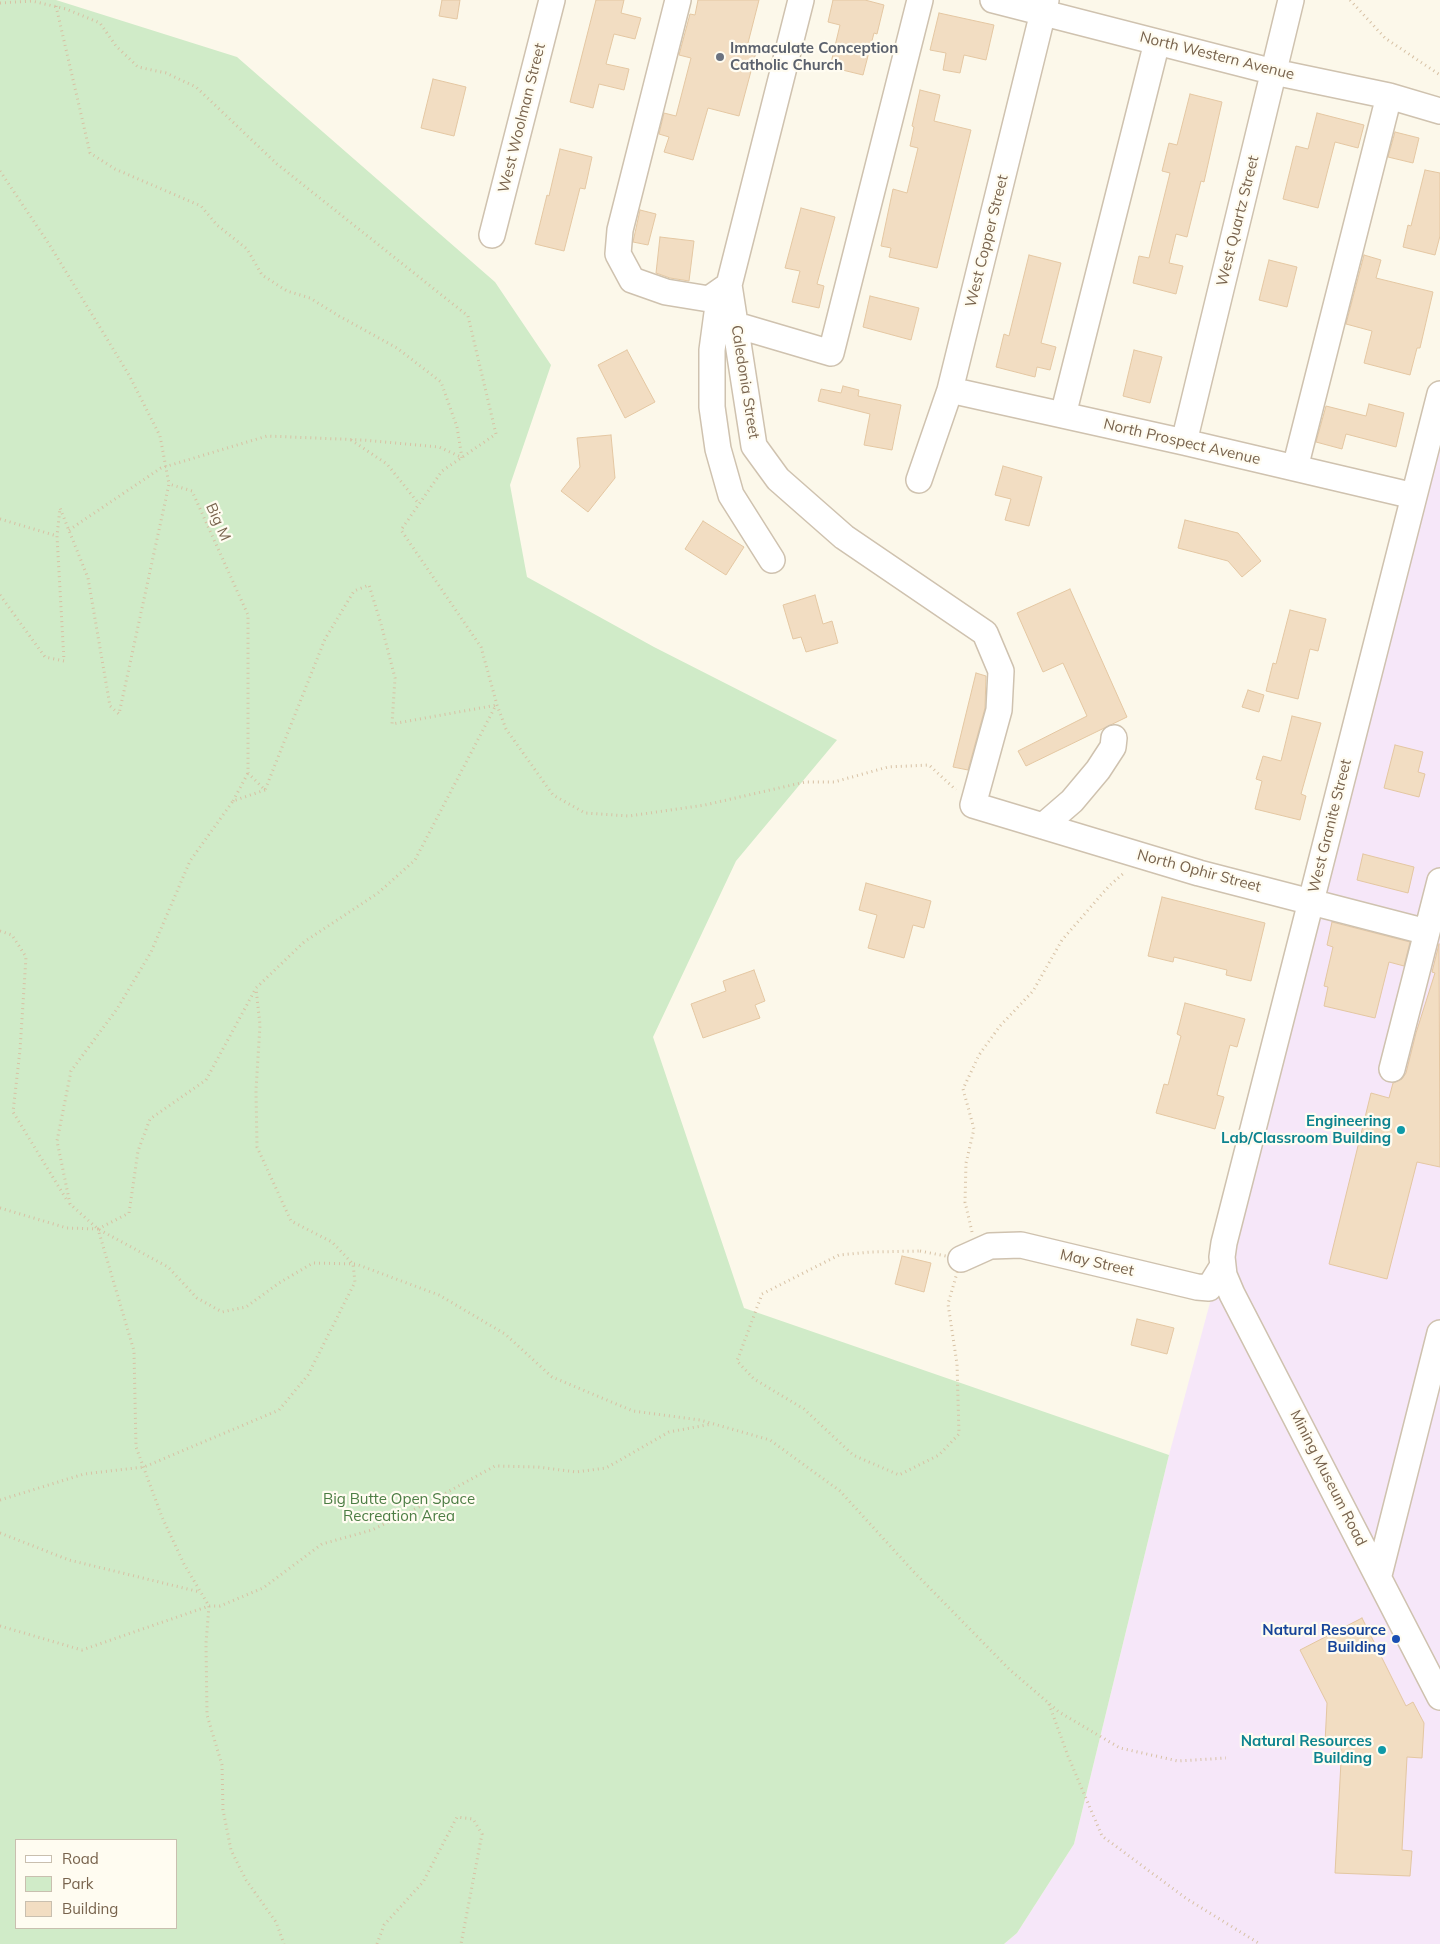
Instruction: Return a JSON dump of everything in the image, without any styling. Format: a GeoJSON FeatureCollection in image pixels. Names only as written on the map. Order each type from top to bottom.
{"type":"FeatureCollection","features":[{"type":"Feature","properties":{"kind":"street","name":"West Woolman Street"},"geometry":{"type":"LineString","coordinates":[[492,236],[552,0]]}},
{"type":"Feature","properties":{"kind":"street"},"geometry":{"type":"LineString","coordinates":[[678,0],[620,230],[618,254],[632,280],[666,292],[709,299],[729,284]]}},
{"type":"Feature","properties":{"kind":"street","name":"Caledonia Street"},"geometry":{"type":"LineString","coordinates":[[800,0],[729,284],[754,446],[778,478],[844,537],[985,633],[1001,671],[999,710],[973,805]]}},
{"type":"Feature","properties":{"kind":"street"},"geometry":{"type":"LineString","coordinates":[[736,325],[831,353],[920,0]]}},
{"type":"Feature","properties":{"kind":"street","name":"North Western Avenue"},"geometry":{"type":"LineString","coordinates":[[993,0],[1044,6],[1157,42],[1274,72],[1389,96],[1440,111]]}},
{"type":"Feature","properties":{"kind":"street","name":"West Quartz Street"},"geometry":{"type":"LineString","coordinates":[[1184,442],[1291,0]]}},
{"type":"Feature","properties":{"kind":"street","name":"West Copper Street"},"geometry":{"type":"LineString","coordinates":[[920,480],[950,390],[1044,6]]}},
{"type":"Feature","properties":{"kind":"street"},"geometry":{"type":"LineString","coordinates":[[1063,415],[1157,42]]}},
{"type":"Feature","properties":{"kind":"street"},"geometry":{"type":"LineString","coordinates":[[1295,468],[1389,96]]}},
{"type":"Feature","properties":{"kind":"street"},"geometry":{"type":"LineString","coordinates":[[729,284],[717,313],[712,350],[712,407],[718,449],[731,495],[772,560]]}},
{"type":"Feature","properties":{"kind":"street","name":"North Prospect Avenue"},"geometry":{"type":"LineString","coordinates":[[950,390],[1414,496]]}},
{"type":"Feature","properties":{"kind":"street","name":"West Granite Street"},"geometry":{"type":"LineString","coordinates":[[1222,1262],[1224,1242],[1440,394]]}},
{"type":"Feature","properties":{"kind":"street"},"geometry":{"type":"LineString","coordinates":[[1043,826],[1072,801],[1098,770],[1113,747],[1114,738]]}},
{"type":"Feature","properties":{"kind":"street","name":"North Ophir Street"},"geometry":{"type":"LineString","coordinates":[[973,805],[1199,873],[1427,932]]}},
{"type":"Feature","properties":{"kind":"street"},"geometry":{"type":"LineString","coordinates":[[1392,1069],[1440,881]]}},
{"type":"Feature","properties":{"kind":"street","name":"May Street"},"geometry":{"type":"LineString","coordinates":[[968,1255],[990,1246],[1021,1245],[1197,1287],[1209,1288],[1222,1262]]}},
{"type":"Feature","properties":{"kind":"street","name":"Mining Museum Road"},"geometry":{"type":"LineString","coordinates":[[1222,1262],[1224,1275],[1232,1294],[1379,1575],[1440,1697]]}},
{"type":"Feature","properties":{"kind":"street"},"geometry":{"type":"LineString","coordinates":[[1379,1575],[1440,1332]]}},
{"type":"Feature","properties":{"kind":"path"},"geometry":{"type":"LineString","coordinates":[[1350,0],[1386,38],[1440,74]]}},
{"type":"Feature","properties":{"kind":"path"},"geometry":{"type":"LineString","coordinates":[[0,3],[32,1],[66,8],[100,23],[116,46],[138,66],[166,73],[196,87],[277,164],[468,316],[496,434],[442,471],[401,530],[481,647],[497,705],[506,729],[553,795],[585,813],[629,816],[704,805],[805,782],[834,782],[888,767],[929,765],[973,805]]}},
{"type":"Feature","properties":{"kind":"path"},"geometry":{"type":"LineString","coordinates":[[56,6],[90,153],[116,169],[201,206],[217,225],[247,248],[262,275],[287,290],[310,298],[397,348],[441,382],[456,427],[462,458]]}},
{"type":"Feature","properties":{"kind":"path"},"geometry":{"type":"LineString","coordinates":[[0,171],[49,244],[129,375],[160,436],[170,484],[119,714],[110,706],[88,578],[60,508],[57,536],[64,661],[45,657],[0,595]]}},
{"type":"Feature","properties":{"kind":"path"},"geometry":{"type":"LineString","coordinates":[[69,530],[165,466],[267,436],[439,447],[462,458]]}},
{"type":"Feature","properties":{"kind":"path"},"geometry":{"type":"LineString","coordinates":[[350,440],[387,464],[419,504]]}},
{"type":"Feature","properties":{"kind":"path","name":"Big M"},"geometry":{"type":"LineString","coordinates":[[170,484],[192,491],[248,615],[248,774]]}},
{"type":"Feature","properties":{"kind":"path"},"geometry":{"type":"LineString","coordinates":[[0,519],[57,536]]}},
{"type":"Feature","properties":{"kind":"path"},"geometry":{"type":"LineString","coordinates":[[233,801],[265,790],[325,639],[354,591],[369,585],[395,678],[392,724],[497,705]]}},
{"type":"Feature","properties":{"kind":"path"},"geometry":{"type":"LineString","coordinates":[[0,1208],[67,1228],[98,1229],[129,1213],[138,1151],[150,1119],[206,1080],[256,988],[304,942],[378,893],[415,860],[497,705]]}},
{"type":"Feature","properties":{"kind":"path"},"geometry":{"type":"LineString","coordinates":[[70,1204],[57,1141],[71,1071],[118,1009],[151,952],[190,861],[233,801],[248,774],[265,790]]}},
{"type":"Feature","properties":{"kind":"path"},"geometry":{"type":"LineString","coordinates":[[968,1255],[920,1251],[839,1255],[762,1294],[737,1361],[754,1379],[804,1409],[853,1455],[899,1475],[939,1455],[959,1434],[957,1364],[948,1304],[968,1255],[965,1202],[966,1163],[974,1129],[963,1089],[979,1055],[1000,1026],[1033,990],[1062,940],[1109,886],[1143,856]]}},
{"type":"Feature","properties":{"kind":"path"},"geometry":{"type":"LineString","coordinates":[[0,931],[12,935],[26,957],[20,1050],[13,1112],[70,1204],[98,1229],[168,1267],[197,1298],[222,1312],[246,1307],[279,1283],[313,1263],[353,1264],[439,1295],[505,1334],[552,1377],[633,1411],[700,1420],[770,1440],[840,1491],[913,1571],[1009,1669],[1059,1712],[1120,1748],[1178,1761],[1226,1758]]}},
{"type":"Feature","properties":{"kind":"path"},"geometry":{"type":"LineString","coordinates":[[0,1500],[84,1474],[144,1467],[278,1410],[308,1375],[356,1282],[353,1264],[332,1242],[291,1221],[257,1147],[256,1090],[260,1025],[256,988]]}},
{"type":"Feature","properties":{"kind":"path"},"geometry":{"type":"LineString","coordinates":[[98,1229],[134,1351],[136,1447],[184,1564],[209,1606],[206,1643],[207,1715],[222,1765],[223,1810],[231,1850],[246,1880],[276,1922],[284,1944]]}},
{"type":"Feature","properties":{"kind":"path"},"geometry":{"type":"LineString","coordinates":[[0,1626],[82,1650],[209,1606],[220,1606],[263,1588],[322,1544],[372,1530],[433,1500],[495,1466],[538,1467],[576,1472],[606,1468],[669,1432],[713,1424]]}},
{"type":"Feature","properties":{"kind":"path"},"geometry":{"type":"LineString","coordinates":[[0,1533],[69,1560],[201,1592]]}},
{"type":"Feature","properties":{"kind":"path"},"geometry":{"type":"LineString","coordinates":[[1049,1704],[1068,1756],[1102,1836],[1187,1899],[1260,1944]]}},
{"type":"Feature","properties":{"kind":"path"},"geometry":{"type":"LineString","coordinates":[[377,1944],[384,1926],[423,1882],[457,1817],[473,1818],[482,1834],[461,1944]]}},
{"type":"Feature","properties":{"kind":"shaded area"},"geometry":{"type":"Polygon","coordinates":[[[1440,394],[1440,1944],[1004,1944],[1017,1933],[1074,1844],[1169,1455],[1222,1258],[1440,394]]]}},
{"type":"Feature","properties":{"kind":"green space","name":"Big Butte Open Space Recreation Area"},"geometry":{"type":"Polygon","coordinates":[[[0,0],[56,0],[237,57],[495,282],[551,365],[510,485],[527,577],[654,647],[837,740],[736,861],[653,1037],[744,1308],[1169,1455],[1074,1844],[1017,1933],[1004,1944],[0,1944],[0,0]]]}},
{"type":"Feature","properties":{"kind":"building"},"geometry":{"type":"Polygon","coordinates":[[[442,0],[460,0],[457,19],[439,16],[442,0]]]}},
{"type":"Feature","properties":{"kind":"building"},"geometry":{"type":"Polygon","coordinates":[[[596,0],[624,0],[621,13],[641,18],[635,39],[614,34],[606,64],[629,69],[624,90],[599,84],[593,108],[570,102],[596,0]]]}},
{"type":"Feature","properties":{"kind":"building","name":"Immaculate Conception Catholic Church"},"geometry":{"type":"Polygon","coordinates":[[[698,0],[759,0],[748,43],[758,45],[739,116],[708,108],[693,160],[664,152],[669,137],[659,134],[664,113],[676,116],[691,58],[679,55],[690,14],[695,15],[698,0]]]}},
{"type":"Feature","properties":{"kind":"building"},"geometry":{"type":"Polygon","coordinates":[[[833,0],[865,0],[884,5],[877,34],[874,33],[863,75],[830,67],[840,25],[828,22],[833,0]]]}},
{"type":"Feature","properties":{"kind":"building"},"geometry":{"type":"Polygon","coordinates":[[[939,13],[994,25],[986,60],[964,55],[960,73],[943,70],[946,53],[930,50],[939,13]]]}},
{"type":"Feature","properties":{"kind":"building"},"geometry":{"type":"Polygon","coordinates":[[[433,79],[466,87],[454,136],[421,128],[433,79]]]}},
{"type":"Feature","properties":{"kind":"building"},"geometry":{"type":"Polygon","coordinates":[[[920,90],[940,95],[934,121],[971,130],[937,268],[889,257],[891,248],[881,246],[893,189],[907,193],[918,148],[910,146],[914,127],[912,126],[920,90]]]}},
{"type":"Feature","properties":{"kind":"building"},"geometry":{"type":"Polygon","coordinates":[[[1190,94],[1222,102],[1204,182],[1201,181],[1187,237],[1176,234],[1169,263],[1183,266],[1176,294],[1133,283],[1139,256],[1149,258],[1170,173],[1162,171],[1169,143],[1177,145],[1190,94]]]}},
{"type":"Feature","properties":{"kind":"building"},"geometry":{"type":"Polygon","coordinates":[[[1317,113],[1364,125],[1358,148],[1335,142],[1318,208],[1283,199],[1296,146],[1308,149],[1317,113]]]}},
{"type":"Feature","properties":{"kind":"building"},"geometry":{"type":"Polygon","coordinates":[[[1395,132],[1419,138],[1413,163],[1388,157],[1395,132]]]}},
{"type":"Feature","properties":{"kind":"building"},"geometry":{"type":"Polygon","coordinates":[[[560,149],[592,157],[585,189],[580,188],[564,251],[535,244],[560,149]]]}},
{"type":"Feature","properties":{"kind":"building"},"geometry":{"type":"Polygon","coordinates":[[[1425,170],[1440,173],[1440,236],[1435,255],[1403,247],[1408,225],[1411,226],[1425,170]]]}},
{"type":"Feature","properties":{"kind":"building"},"geometry":{"type":"Polygon","coordinates":[[[801,208],[835,217],[817,284],[824,286],[819,308],[792,302],[800,271],[785,268],[801,208]]]}},
{"type":"Feature","properties":{"kind":"building"},"geometry":{"type":"Polygon","coordinates":[[[640,210],[656,214],[648,245],[633,242],[640,210]]]}},
{"type":"Feature","properties":{"kind":"building"},"geometry":{"type":"Polygon","coordinates":[[[660,237],[694,241],[689,281],[670,278],[656,273],[660,237]]]}},
{"type":"Feature","properties":{"kind":"building"},"geometry":{"type":"Polygon","coordinates":[[[1029,255],[1061,263],[1041,343],[1056,347],[1050,370],[1037,367],[1035,377],[996,367],[1004,334],[1009,336],[1029,255]]]}},
{"type":"Feature","properties":{"kind":"building"},"geometry":{"type":"Polygon","coordinates":[[[1364,255],[1381,260],[1376,278],[1433,292],[1420,348],[1417,348],[1410,375],[1364,363],[1372,331],[1346,324],[1364,255]]]}},
{"type":"Feature","properties":{"kind":"building"},"geometry":{"type":"Polygon","coordinates":[[[1269,260],[1297,267],[1287,307],[1259,300],[1269,260]]]}},
{"type":"Feature","properties":{"kind":"building"},"geometry":{"type":"Polygon","coordinates":[[[870,296],[919,308],[911,340],[863,327],[870,296]]]}},
{"type":"Feature","properties":{"kind":"building"},"geometry":{"type":"Polygon","coordinates":[[[627,350],[655,402],[625,418],[598,365],[627,350]]]}},
{"type":"Feature","properties":{"kind":"building"},"geometry":{"type":"Polygon","coordinates":[[[1134,350],[1162,357],[1150,403],[1123,396],[1134,350]]]}},
{"type":"Feature","properties":{"kind":"building"},"geometry":{"type":"Polygon","coordinates":[[[843,386],[859,390],[858,396],[901,405],[892,450],[864,445],[870,414],[818,401],[821,389],[841,393],[843,386]]]}},
{"type":"Feature","properties":{"kind":"building"},"geometry":{"type":"Polygon","coordinates":[[[1369,404],[1404,413],[1396,447],[1346,434],[1342,449],[1316,442],[1326,406],[1366,416],[1369,404]]]}},
{"type":"Feature","properties":{"kind":"building"},"geometry":{"type":"Polygon","coordinates":[[[611,435],[615,478],[588,512],[561,491],[580,467],[577,438],[611,435]]]}},
{"type":"Feature","properties":{"kind":"building"},"geometry":{"type":"Polygon","coordinates":[[[1003,466],[1042,477],[1029,526],[1005,520],[1011,499],[995,495],[1003,466]]]}},
{"type":"Feature","properties":{"kind":"building"},"geometry":{"type":"Polygon","coordinates":[[[1185,520],[1238,533],[1261,561],[1242,577],[1228,561],[1178,548],[1185,520]]]}},
{"type":"Feature","properties":{"kind":"building"},"geometry":{"type":"Polygon","coordinates":[[[703,521],[744,547],[726,575],[685,549],[703,521]]]}},
{"type":"Feature","properties":{"kind":"building"},"geometry":{"type":"Polygon","coordinates":[[[1070,589],[1127,717],[1026,766],[1018,751],[1087,716],[1063,663],[1043,672],[1017,613],[1070,589]]]}},
{"type":"Feature","properties":{"kind":"building"},"geometry":{"type":"Polygon","coordinates":[[[815,595],[823,624],[832,621],[838,643],[806,652],[801,637],[793,639],[783,605],[815,595]]]}},
{"type":"Feature","properties":{"kind":"building"},"geometry":{"type":"Polygon","coordinates":[[[1290,610],[1326,619],[1318,651],[1310,649],[1298,699],[1266,691],[1273,663],[1276,664],[1290,610]]]}},
{"type":"Feature","properties":{"kind":"building"},"geometry":{"type":"Polygon","coordinates":[[[976,673],[986,676],[985,708],[968,770],[953,767],[976,673]]]}},
{"type":"Feature","properties":{"kind":"building"},"geometry":{"type":"Polygon","coordinates":[[[1248,690],[1264,695],[1259,712],[1242,707],[1248,690]]]}},
{"type":"Feature","properties":{"kind":"building"},"geometry":{"type":"Polygon","coordinates":[[[1292,716],[1321,723],[1301,794],[1306,796],[1300,820],[1255,809],[1262,781],[1256,779],[1263,756],[1281,761],[1292,716]]]}},
{"type":"Feature","properties":{"kind":"building"},"geometry":{"type":"Polygon","coordinates":[[[1395,745],[1423,752],[1418,772],[1425,774],[1419,797],[1384,788],[1395,745]]]}},
{"type":"Feature","properties":{"kind":"building"},"geometry":{"type":"Polygon","coordinates":[[[1363,854],[1414,867],[1408,893],[1357,880],[1363,854]]]}},
{"type":"Feature","properties":{"kind":"building"},"geometry":{"type":"Polygon","coordinates":[[[866,883],[931,901],[924,928],[913,925],[904,958],[868,948],[877,915],[859,910],[866,883]]]}},
{"type":"Feature","properties":{"kind":"building"},"geometry":{"type":"Polygon","coordinates":[[[1162,897],[1265,923],[1251,981],[1226,975],[1227,970],[1174,957],[1173,962],[1148,956],[1162,897]]]}},
{"type":"Feature","properties":{"kind":"building"},"geometry":{"type":"Polygon","coordinates":[[[1332,922],[1410,942],[1404,966],[1389,962],[1375,1018],[1324,1006],[1328,987],[1324,986],[1333,947],[1327,945],[1332,922]]]}},
{"type":"Feature","properties":{"kind":"building","name":"Engineering Lab/Classroom Building"},"geometry":{"type":"Polygon","coordinates":[[[1439,944],[1440,1167],[1417,1162],[1387,1279],[1329,1264],[1371,1093],[1389,1098],[1393,1083],[1402,1079],[1406,1073],[1416,1033],[1435,973],[1432,972],[1439,944]]]}},
{"type":"Feature","properties":{"kind":"building"},"geometry":{"type":"Polygon","coordinates":[[[754,970],[765,1001],[755,1005],[760,1018],[703,1038],[691,1004],[726,991],[723,981],[754,970]]]}},
{"type":"Feature","properties":{"kind":"building"},"geometry":{"type":"Polygon","coordinates":[[[1185,1003],[1245,1019],[1237,1047],[1230,1045],[1217,1095],[1224,1097],[1215,1129],[1156,1113],[1164,1084],[1168,1085],[1181,1036],[1177,1034],[1185,1003]]]}},
{"type":"Feature","properties":{"kind":"building"},"geometry":{"type":"Polygon","coordinates":[[[902,1256],[931,1263],[924,1292],[895,1284],[902,1256]]]}},
{"type":"Feature","properties":{"kind":"building"},"geometry":{"type":"Polygon","coordinates":[[[1137,1319],[1174,1328],[1167,1354],[1131,1345],[1137,1319]]]}},
{"type":"Feature","properties":{"kind":"building","name":"Natural Resources Building"},"geometry":{"type":"Polygon","coordinates":[[[1362,1618],[1406,1706],[1413,1702],[1424,1723],[1422,1758],[1407,1757],[1402,1850],[1412,1851],[1410,1876],[1335,1873],[1342,1743],[1325,1743],[1327,1703],[1300,1650],[1362,1618]]]}},
{"type":"Feature","properties":{"kind":"place","name":"Immaculate Conception Catholic Church"},"geometry":{"type":"Point","coordinates":[720,57]}},
{"type":"Feature","properties":{"kind":"place","name":"Engineering Lab/Classroom Building"},"geometry":{"type":"Point","coordinates":[1401,1130]}},
{"type":"Feature","properties":{"kind":"place","name":"Natural Resource Building"},"geometry":{"type":"Point","coordinates":[1396,1639]}},
{"type":"Feature","properties":{"kind":"place","name":"Natural Resources Building"},"geometry":{"type":"Point","coordinates":[1382,1750]}}]}
